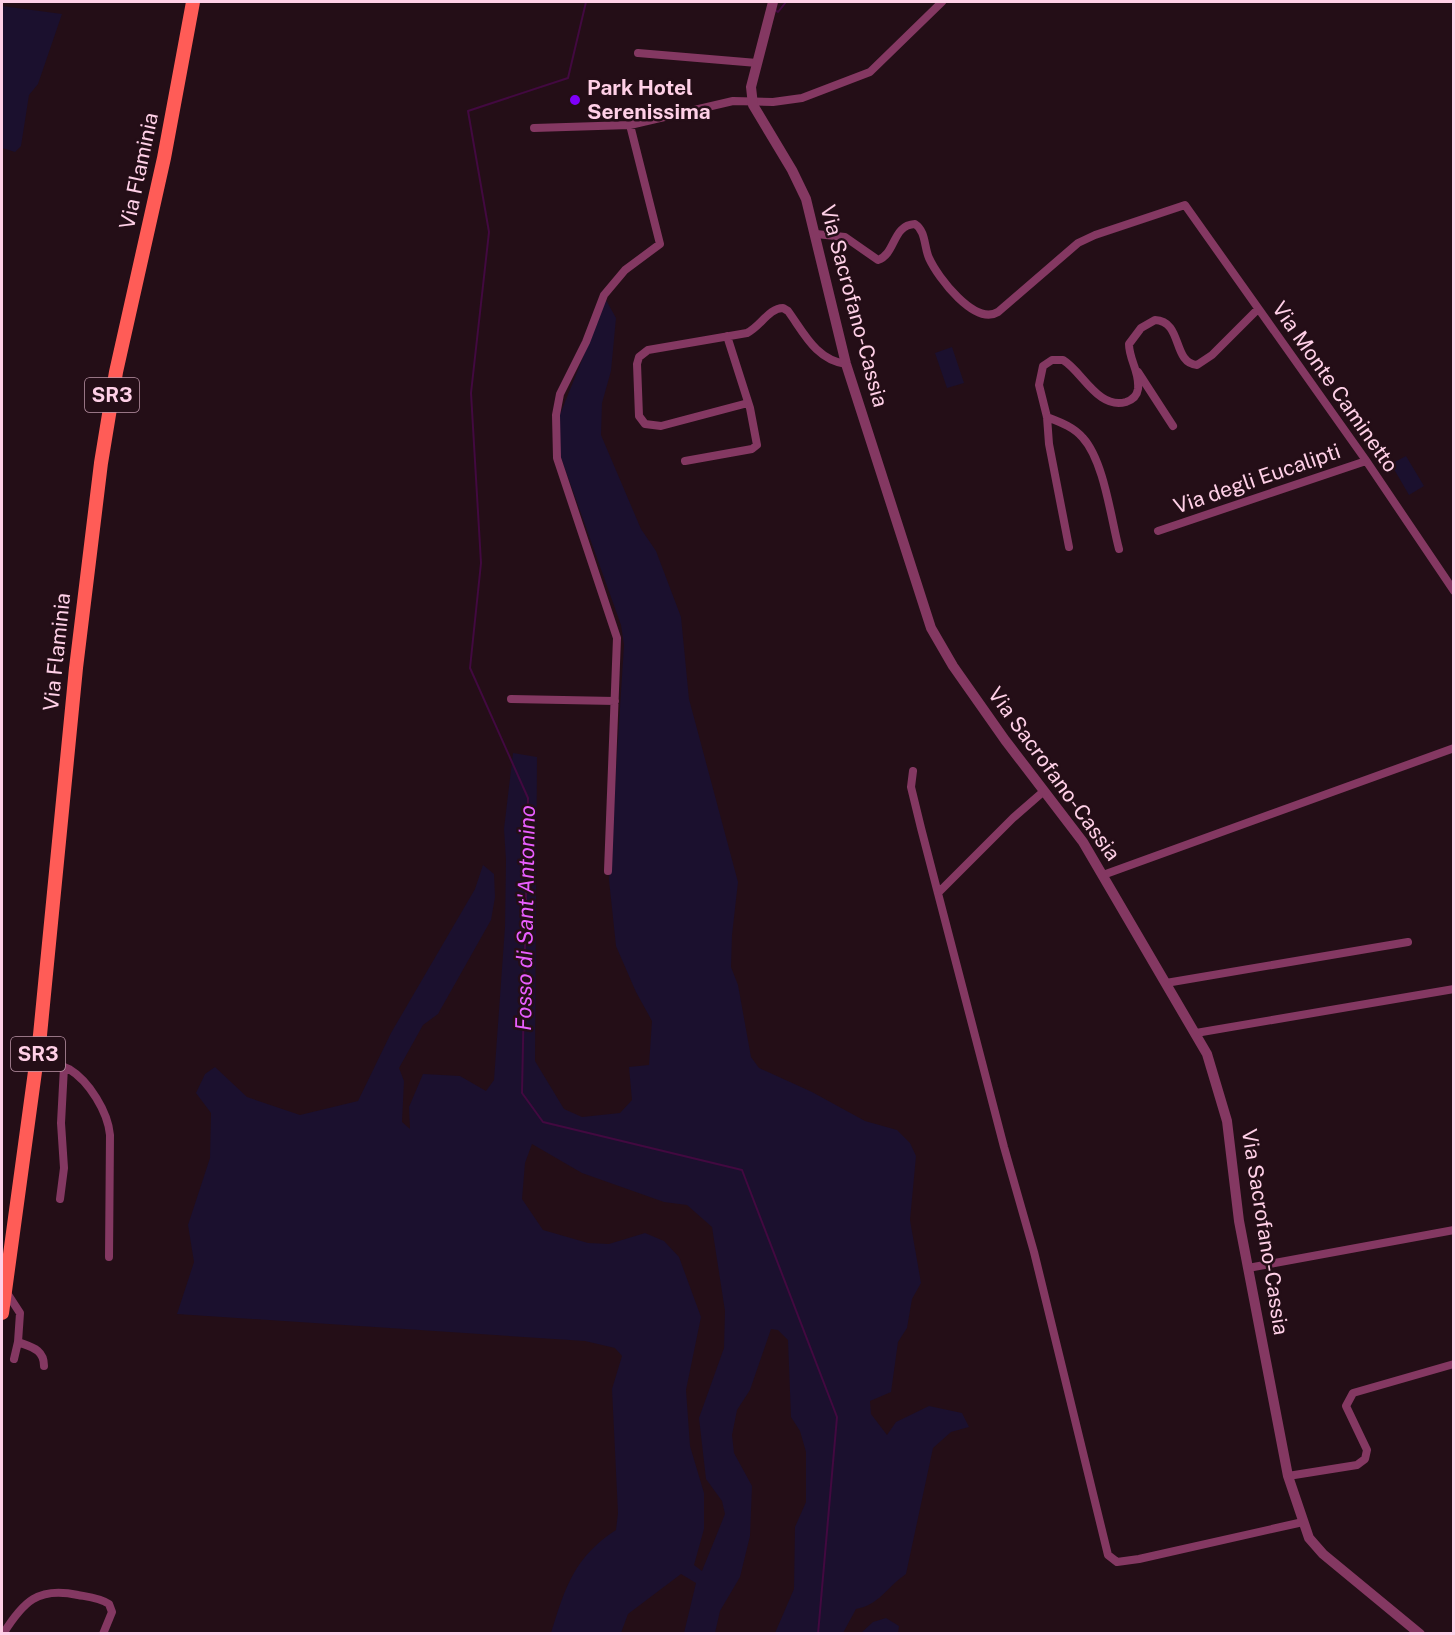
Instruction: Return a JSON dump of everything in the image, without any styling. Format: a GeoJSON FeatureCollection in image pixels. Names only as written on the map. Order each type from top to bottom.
{"type":"FeatureCollection","features":[{"type":"Feature","properties":{"kind":"main road","name":"Via Flaminia"},"geometry":{"type":"LineString","coordinates":[[2,1313],[36,1064],[78,657],[102,452],[123,342],[164,158],[193,2]]}},
{"type":"Feature","properties":{"kind":"street"},"geometry":{"type":"LineString","coordinates":[[751,101],[750,93],[773,2]]}},
{"type":"Feature","properties":{"kind":"street"},"geometry":{"type":"LineString","coordinates":[[534,128],[630,125],[734,101],[802,98],[870,72],[942,2]]}},
{"type":"Feature","properties":{"kind":"street"},"geometry":{"type":"LineString","coordinates":[[638,53],[757,63]]}},
{"type":"Feature","properties":{"kind":"street","name":"Via Sacrofano-Cassia"},"geometry":{"type":"LineString","coordinates":[[751,101],[800,185],[816,234],[827,294],[846,364],[931,628],[959,676],[1080,837],[1196,1033],[1217,1083],[1227,1121],[1237,1209],[1288,1476],[1303,1522],[1311,1540],[1323,1554],[1420,1634]]}},
{"type":"Feature","properties":{"kind":"street"},"geometry":{"type":"LineString","coordinates":[[608,871],[615,701],[615,627],[561,471],[556,438],[560,394],[586,342],[604,296],[625,270],[660,244],[630,125]]}},
{"type":"Feature","properties":{"kind":"street","name":"Via Monte Caminetto"},"geometry":{"type":"LineString","coordinates":[[816,234],[844,237],[878,260],[883,258],[901,229],[915,224],[922,231],[927,251],[935,268],[971,310],[990,316],[998,312],[1078,243],[1095,235],[1185,206],[1366,461],[1454,591]]}},
{"type":"Feature","properties":{"kind":"street"},"geometry":{"type":"LineString","coordinates":[[748,404],[661,426],[645,424],[639,416],[637,364],[648,350],[754,329],[773,311],[783,308],[788,311],[807,340],[826,358],[846,364]]}},
{"type":"Feature","properties":{"kind":"street"},"geometry":{"type":"LineString","coordinates":[[1070,547],[1050,448],[1047,417],[1038,381],[1041,369],[1049,361],[1056,359],[1066,362],[1096,392],[1119,403],[1136,395],[1136,369],[1129,344],[1133,335],[1148,323],[1159,320],[1169,325],[1184,357],[1197,366],[1212,355],[1258,309]]}},
{"type":"Feature","properties":{"kind":"street"},"geometry":{"type":"LineString","coordinates":[[685,461],[756,447],[758,441],[727,336]]}},
{"type":"Feature","properties":{"kind":"street"},"geometry":{"type":"LineString","coordinates":[[1136,369],[1158,398],[1173,426]]}},
{"type":"Feature","properties":{"kind":"street"},"geometry":{"type":"LineString","coordinates":[[1047,417],[1076,431],[1088,444],[1097,465],[1119,549]]}},
{"type":"Feature","properties":{"kind":"street","name":"Via degli Eucalipti"},"geometry":{"type":"LineString","coordinates":[[1158,531],[1366,461]]}},
{"type":"Feature","properties":{"kind":"street"},"geometry":{"type":"LineString","coordinates":[[511,699],[615,701]]}},
{"type":"Feature","properties":{"kind":"street"},"geometry":{"type":"LineString","coordinates":[[1103,875],[1454,748]]}},
{"type":"Feature","properties":{"kind":"street"},"geometry":{"type":"LineString","coordinates":[[913,771],[911,790],[1004,1147],[1034,1252],[1108,1555],[1117,1562],[1139,1559],[1303,1522]]}},
{"type":"Feature","properties":{"kind":"street"},"geometry":{"type":"LineString","coordinates":[[938,893],[1005,825],[1044,790]]}},
{"type":"Feature","properties":{"kind":"street"},"geometry":{"type":"LineString","coordinates":[[1166,983],[1408,942]]}},
{"type":"Feature","properties":{"kind":"street"},"geometry":{"type":"LineString","coordinates":[[1196,1033],[1454,989]]}},
{"type":"Feature","properties":{"kind":"street"},"geometry":{"type":"LineString","coordinates":[[36,1064],[64,1067],[72,1071],[94,1095],[108,1123],[109,1257]]}},
{"type":"Feature","properties":{"kind":"street"},"geometry":{"type":"LineString","coordinates":[[60,1199],[64,1167],[60,1123],[64,1067]]}},
{"type":"Feature","properties":{"kind":"street"},"geometry":{"type":"LineString","coordinates":[[1248,1268],[1454,1230]]}},
{"type":"Feature","properties":{"kind":"street"},"geometry":{"type":"LineString","coordinates":[[5,1290],[20,1313],[14,1359]]}},
{"type":"Feature","properties":{"kind":"street"},"geometry":{"type":"LineString","coordinates":[[18,1342],[39,1351],[43,1357],[44,1366]]}},
{"type":"Feature","properties":{"kind":"street"},"geometry":{"type":"LineString","coordinates":[[1288,1476],[1357,1465],[1365,1459],[1367,1450],[1346,1406],[1353,1393],[1454,1364]]}},
{"type":"Feature","properties":{"kind":"street"},"geometry":{"type":"LineString","coordinates":[[3,1634],[16,1613],[27,1602],[58,1591],[109,1604],[111,1612],[103,1634]]}},
{"type":"Feature","properties":{"kind":"shaded area"},"geometry":{"type":"Polygon","coordinates":[[[2,6],[62,14],[38,84],[29,95],[21,146],[15,152],[2,148],[2,6]]]}},
{"type":"Feature","properties":{"kind":"shaded area"},"geometry":{"type":"Polygon","coordinates":[[[606,300],[616,318],[611,371],[602,403],[601,435],[641,529],[656,551],[681,617],[689,699],[738,882],[731,967],[738,985],[751,1057],[759,1068],[812,1092],[865,1121],[897,1130],[910,1143],[916,1156],[910,1220],[921,1283],[912,1299],[907,1328],[898,1342],[891,1392],[870,1401],[871,1414],[887,1435],[896,1422],[929,1406],[962,1413],[969,1427],[951,1432],[933,1448],[906,1574],[877,1600],[856,1609],[843,1633],[775,1633],[794,1589],[795,1527],[806,1502],[806,1452],[800,1431],[791,1417],[788,1340],[778,1330],[771,1329],[750,1390],[737,1410],[732,1435],[734,1453],[752,1486],[750,1536],[740,1577],[720,1611],[715,1633],[684,1633],[696,1583],[681,1574],[628,1614],[621,1633],[551,1633],[573,1575],[590,1551],[616,1530],[618,1513],[612,1389],[622,1356],[615,1348],[585,1341],[177,1314],[194,1262],[188,1225],[210,1158],[211,1113],[196,1093],[205,1074],[215,1067],[247,1097],[300,1115],[358,1101],[391,1033],[475,889],[483,865],[494,874],[495,897],[491,920],[438,1014],[423,1025],[399,1068],[404,1081],[402,1122],[410,1129],[409,1107],[423,1074],[460,1076],[486,1091],[494,1080],[505,927],[504,829],[513,753],[537,757],[535,1061],[564,1109],[582,1117],[620,1113],[632,1100],[629,1067],[649,1065],[652,1021],[636,992],[616,946],[609,880],[624,645],[621,625],[560,455],[559,417],[606,300]],[[532,1144],[525,1163],[522,1199],[543,1230],[588,1243],[609,1244],[645,1233],[664,1241],[679,1257],[701,1317],[686,1390],[690,1446],[704,1493],[704,1529],[694,1565],[702,1571],[725,1514],[722,1501],[706,1479],[699,1418],[724,1348],[725,1311],[712,1227],[687,1205],[664,1202],[582,1173],[532,1144]]]}},
{"type":"Feature","properties":{"kind":"shaded area"},"geometry":{"type":"Polygon","coordinates":[[[952,347],[964,383],[947,388],[935,353],[952,347]]]}},
{"type":"Feature","properties":{"kind":"shaded area"},"geometry":{"type":"Polygon","coordinates":[[[1406,456],[1424,486],[1409,495],[1391,464],[1406,456]]]}},
{"type":"Feature","properties":{"kind":"shaded area"},"geometry":{"type":"Polygon","coordinates":[[[886,1618],[899,1626],[898,1633],[861,1633],[873,1622],[886,1618]]]}},
{"type":"Feature","properties":{"kind":"waterway","name":"Fosso di Sant'Antonino"},"geometry":{"type":"LineString","coordinates":[[586,2],[568,78],[468,111],[489,232],[471,393],[481,563],[470,668],[528,798],[522,1093],[543,1122],[742,1170],[837,1417],[818,1634]]}},
{"type":"Feature","properties":{"kind":"waterway","name":"Fosso di Sant'Antonino"},"geometry":{"type":"LineString","coordinates":[[774,9],[778,12],[786,2]]}},
{"type":"Feature","properties":{"kind":"place","name":"Park Hotel Serenissima"},"geometry":{"type":"Point","coordinates":[575,100]}}]}
